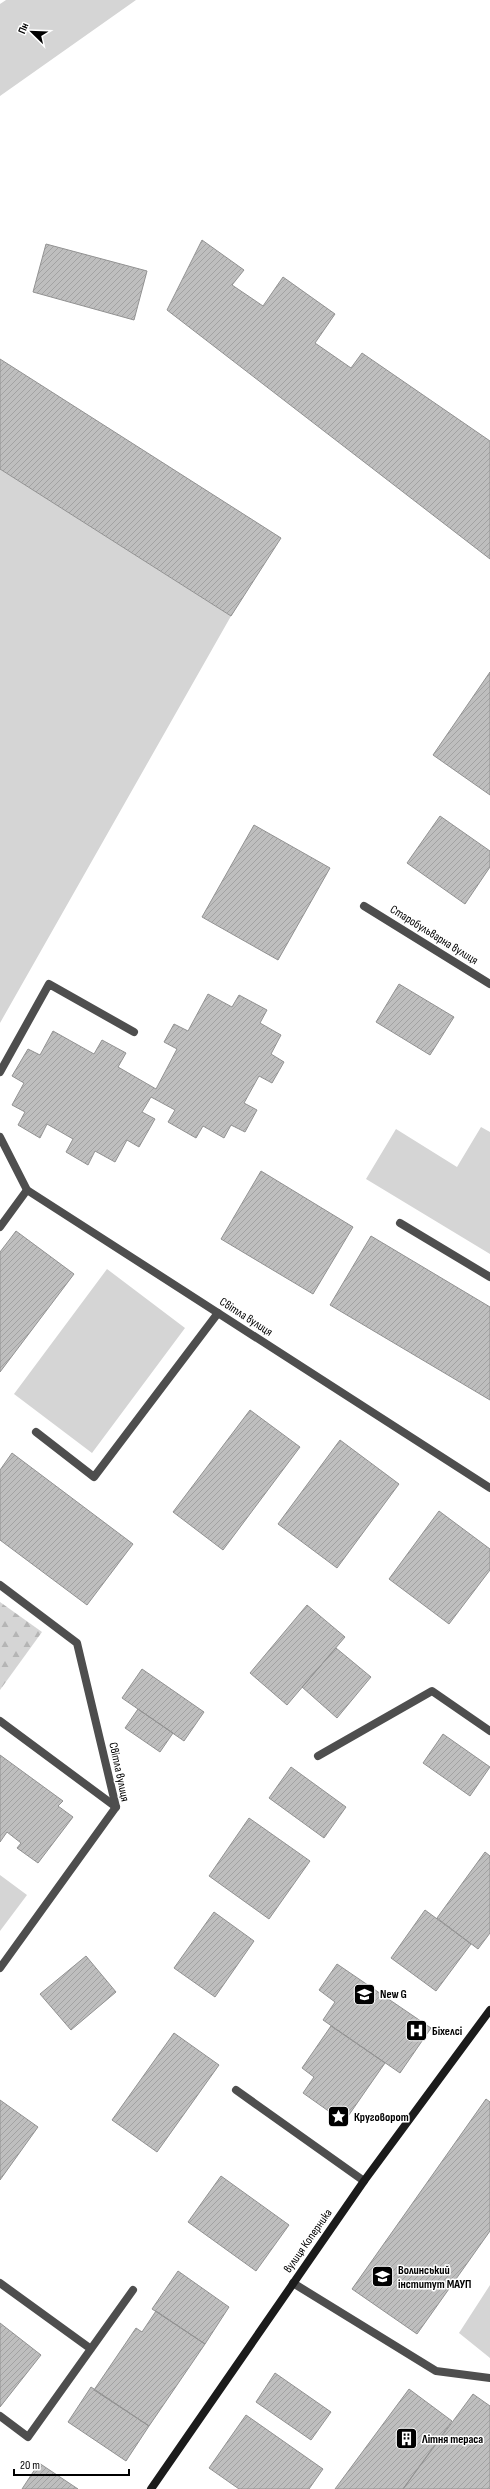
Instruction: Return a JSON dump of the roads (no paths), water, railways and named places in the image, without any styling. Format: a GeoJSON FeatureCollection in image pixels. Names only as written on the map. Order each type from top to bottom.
{"type":"FeatureCollection","features":[{"type":"Feature","properties":{"kind":"street","name":"Старобульварна вулиця"},"geometry":{"type":"LineString","coordinates":[[364,906],[490,984]]}},
{"type":"Feature","properties":{"kind":"street"},"geometry":{"type":"LineString","coordinates":[[0,1072],[48,984],[134,1032]]}},
{"type":"Feature","properties":{"kind":"street"},"geometry":{"type":"LineString","coordinates":[[0,1137],[27,1190],[0,1227]]}},
{"type":"Feature","properties":{"kind":"street","name":"Світла вулиця"},"geometry":{"type":"LineString","coordinates":[[27,1190],[490,1488]]}},
{"type":"Feature","properties":{"kind":"street"},"geometry":{"type":"LineString","coordinates":[[400,1223],[490,1277]]}},
{"type":"Feature","properties":{"kind":"street"},"geometry":{"type":"LineString","coordinates":[[36,1432],[94,1476],[218,1313]]}},
{"type":"Feature","properties":{"kind":"street","name":"Світла вулиця"},"geometry":{"type":"LineString","coordinates":[[0,1585],[77,1643],[116,1807],[0,1968]]}},
{"type":"Feature","properties":{"kind":"street"},"geometry":{"type":"LineString","coordinates":[[318,1756],[432,1691],[490,1731]]}},
{"type":"Feature","properties":{"kind":"street"},"geometry":{"type":"LineString","coordinates":[[0,1721],[116,1807]]}},
{"type":"Feature","properties":{"kind":"street","name":"вулиця Коперника"},"geometry":{"type":"LineString","coordinates":[[151,2489],[364,2181],[490,2010]]}},
{"type":"Feature","properties":{"kind":"street"},"geometry":{"type":"LineString","coordinates":[[236,2090],[364,2181]]}},
{"type":"Feature","properties":{"kind":"street"},"geometry":{"type":"LineString","coordinates":[[0,2282],[91,2349]]}},
{"type":"Feature","properties":{"kind":"street"},"geometry":{"type":"LineString","coordinates":[[293,2283],[436,2372],[490,2378]]}},
{"type":"Feature","properties":{"kind":"street"},"geometry":{"type":"LineString","coordinates":[[0,2416],[28,2437],[133,2290]]}},
{"type":"Feature","properties":{"kind":"place","name":"New G"},"geometry":{"type":"Point","coordinates":[364,1994]}},
{"type":"Feature","properties":{"kind":"place","name":"Біхелсі"},"geometry":{"type":"Point","coordinates":[416,2031]}},
{"type":"Feature","properties":{"kind":"place","name":"Круговорот"},"geometry":{"type":"Point","coordinates":[338,2117]}},
{"type":"Feature","properties":{"kind":"place","name":"Волинський інститут МАУП"},"geometry":{"type":"Point","coordinates":[383,2277]}},
{"type":"Feature","properties":{"kind":"place","name":"Літня тераса"},"geometry":{"type":"Point","coordinates":[406,2439]}}]}
